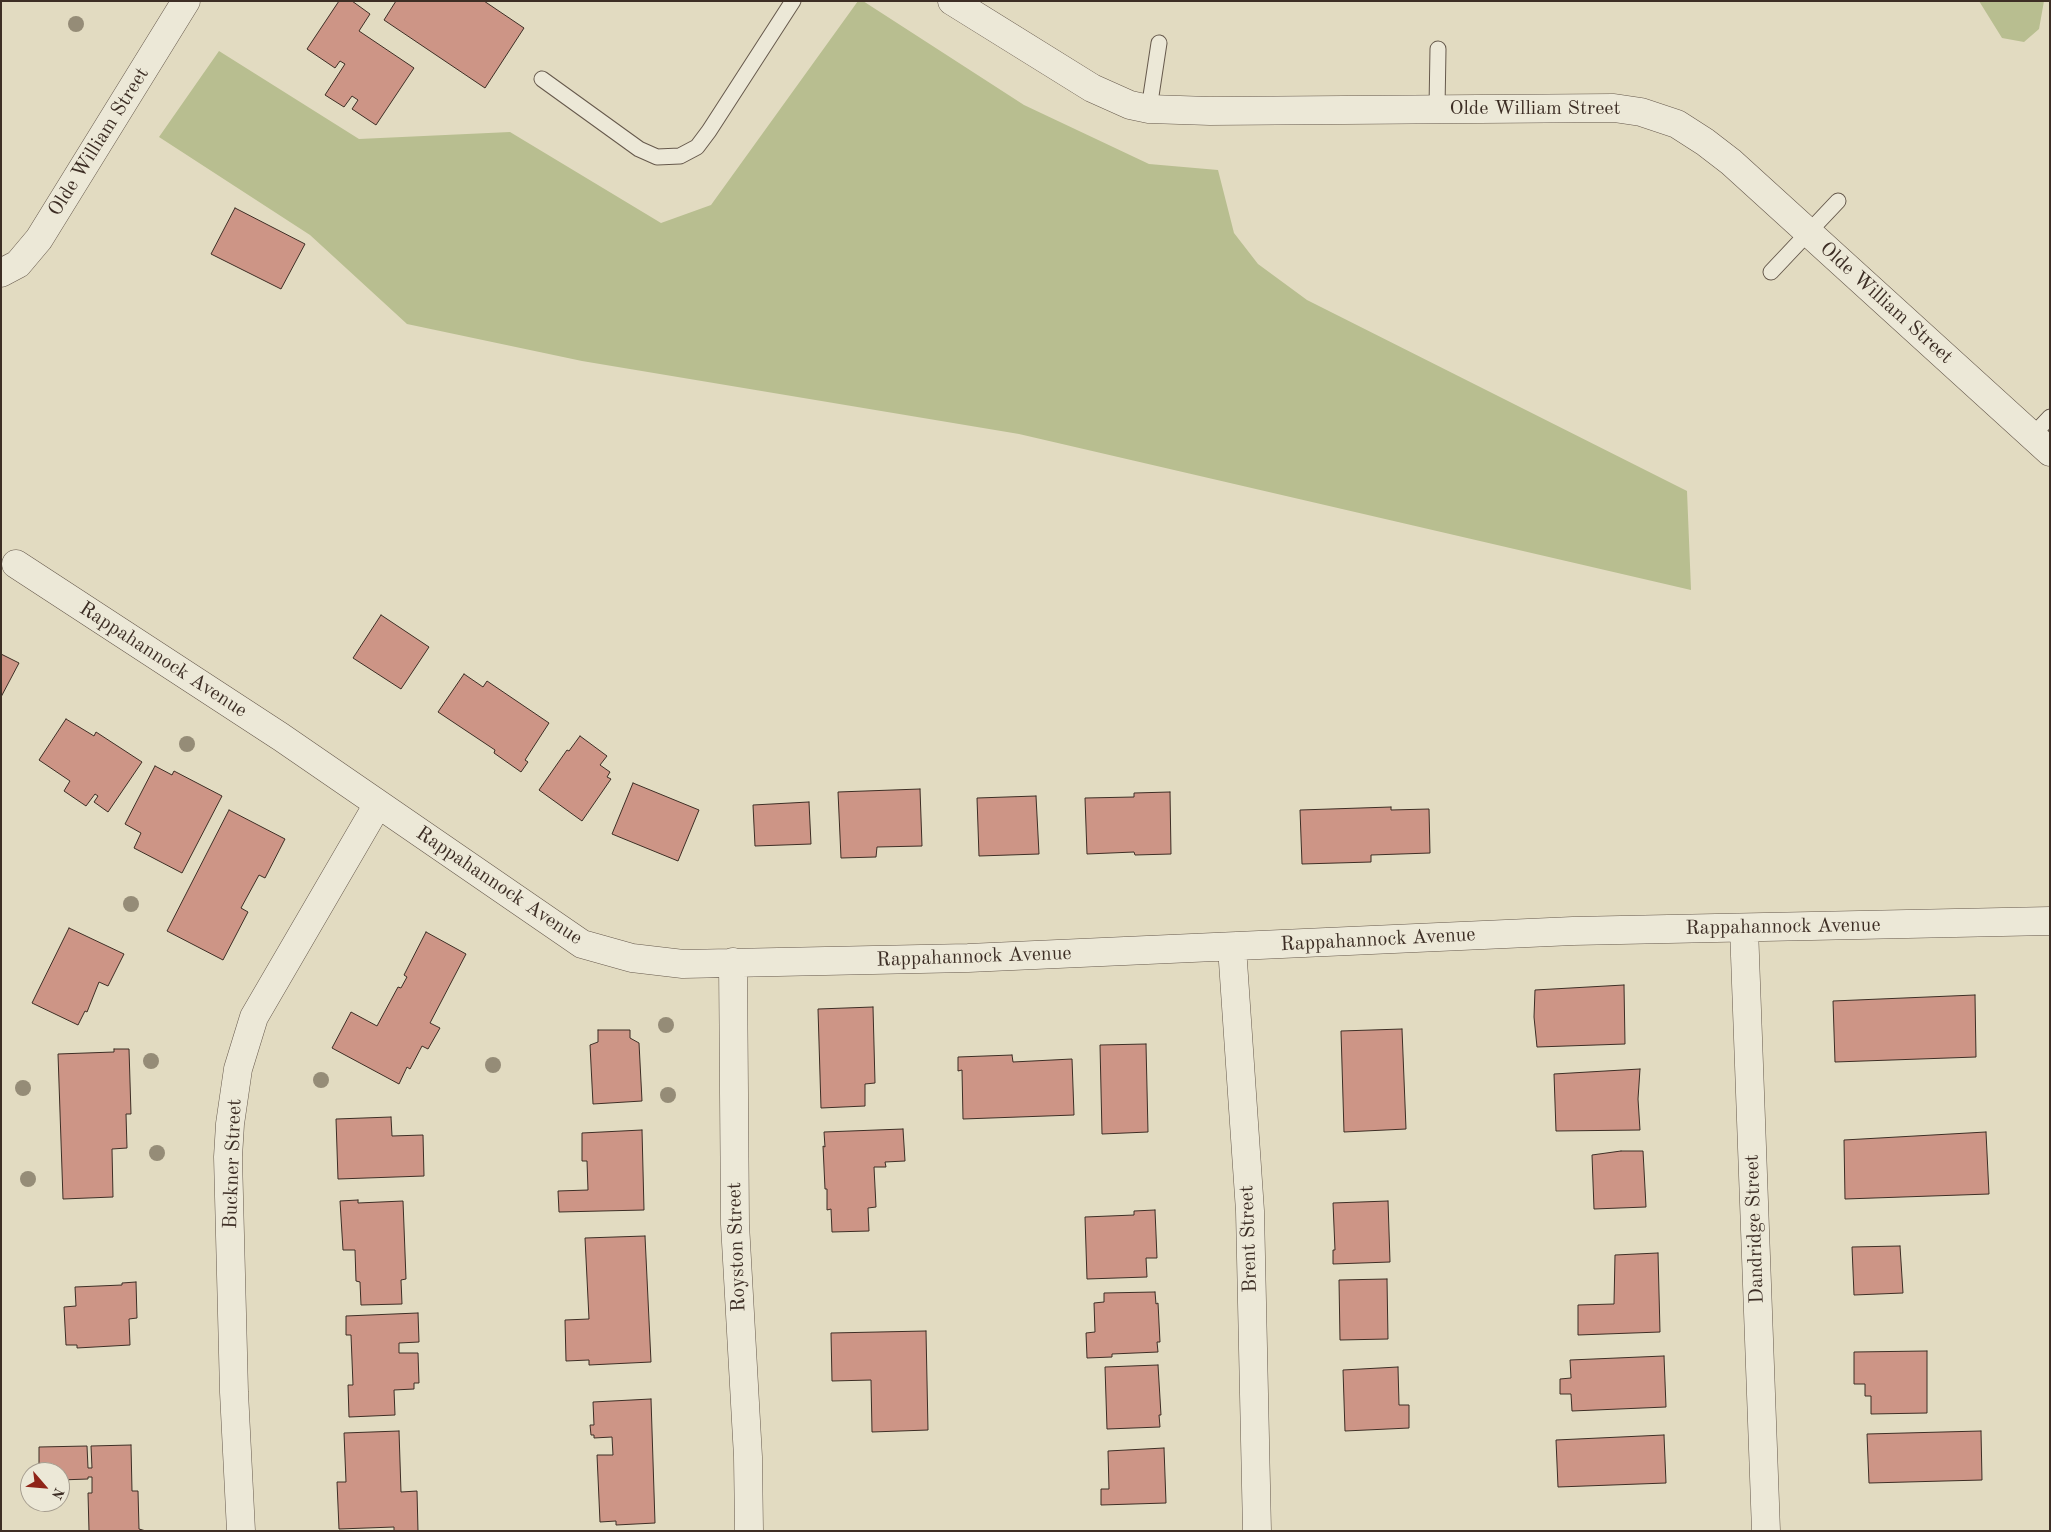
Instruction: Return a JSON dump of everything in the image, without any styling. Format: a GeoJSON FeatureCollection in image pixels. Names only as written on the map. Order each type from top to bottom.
{"type":"FeatureCollection","features":[{"type":"Feature","properties":{"kind":"street","name":"Olde William Street"},"geometry":{"type":"LineString","coordinates":[[1,273],[18,264],[39,239],[186,1]]}},
{"type":"Feature","properties":{"kind":"street","name":"Olde William Street"},"geometry":{"type":"LineString","coordinates":[[952,1],[1092,88],[1130,105],[1149,109],[1210,111],[1614,108],[1641,112],[1677,124],[1731,162],[1808,233],[2044,435]]}},
{"type":"Feature","properties":{"kind":"street","name":"Rappahannock Avenue"},"geometry":{"type":"LineString","coordinates":[[16,564],[281,737],[582,944],[632,958],[683,964],[968,958],[1563,931],[2050,921]]}},
{"type":"Feature","properties":{"kind":"street","name":"Buckner Street"},"geometry":{"type":"LineString","coordinates":[[241,1531],[234,1392],[228,1157],[230,1124],[238,1069],[254,1016],[378,804]]}},
{"type":"Feature","properties":{"kind":"street","name":"Dandridge Street"},"geometry":{"type":"LineString","coordinates":[[1744,928],[1766,1531]]}},
{"type":"Feature","properties":{"kind":"street","name":"Brent Street"},"geometry":{"type":"LineString","coordinates":[[1232,947],[1250,1211],[1256,1531]]}},
{"type":"Feature","properties":{"kind":"street","name":"Royston Street"},"geometry":{"type":"LineString","coordinates":[[733,962],[734,1224],[748,1457],[749,1531]]}},
{"type":"Feature","properties":{"kind":"lane"},"geometry":{"type":"LineString","coordinates":[[542,80],[639,149],[657,157],[680,156],[697,147],[709,131],[793,1]]}},
{"type":"Feature","properties":{"kind":"lane"},"geometry":{"type":"LineString","coordinates":[[1149,109],[1159,43]]}},
{"type":"Feature","properties":{"kind":"lane"},"geometry":{"type":"LineString","coordinates":[[1437,108],[1438,49]]}},
{"type":"Feature","properties":{"kind":"lane"},"geometry":{"type":"LineString","coordinates":[[1771,272],[1838,201]]}},
{"type":"Feature","properties":{"kind":"green space"},"geometry":{"type":"Polygon","coordinates":[[[858,1],[863,1],[1024,105],[1149,164],[1218,170],[1234,233],[1258,264],[1307,300],[1687,491],[1691,590],[1019,434],[582,361],[407,324],[310,235],[159,137],[219,51],[359,139],[510,132],[661,223],[711,205],[858,1]]]}},
{"type":"Feature","properties":{"kind":"green space"},"geometry":{"type":"Polygon","coordinates":[[[1979,1],[2044,1],[2039,29],[2024,42],[2002,38],[1979,1]]]}},
{"type":"Feature","properties":{"kind":"building"},"geometry":{"type":"Polygon","coordinates":[[[339,1],[352,1],[370,14],[359,31],[414,68],[376,125],[352,109],[358,100],[352,96],[344,107],[325,95],[345,64],[340,61],[335,68],[307,49],[339,1]]]}},
{"type":"Feature","properties":{"kind":"building"},"geometry":{"type":"Polygon","coordinates":[[[396,1],[484,1],[524,28],[485,88],[384,20],[396,1]]]}},
{"type":"Feature","properties":{"kind":"building"},"geometry":{"type":"Polygon","coordinates":[[[235,208],[305,244],[281,289],[211,254],[235,208]]]}},
{"type":"Feature","properties":{"kind":"building"},"geometry":{"type":"Polygon","coordinates":[[[381,615],[429,647],[401,689],[353,658],[381,615]]]}},
{"type":"Feature","properties":{"kind":"building"},"geometry":{"type":"Polygon","coordinates":[[[1,654],[19,663],[1,697],[1,654]]]}},
{"type":"Feature","properties":{"kind":"building"},"geometry":{"type":"Polygon","coordinates":[[[464,674],[483,687],[487,681],[549,723],[525,760],[528,762],[521,772],[494,753],[495,750],[438,712],[464,674]]]}},
{"type":"Feature","properties":{"kind":"building"},"geometry":{"type":"Polygon","coordinates":[[[66,719],[94,736],[96,732],[142,762],[108,812],[94,802],[98,796],[95,794],[86,806],[64,791],[70,781],[39,760],[66,719]]]}},
{"type":"Feature","properties":{"kind":"building"},"geometry":{"type":"Polygon","coordinates":[[[580,736],[607,756],[600,765],[610,772],[607,777],[611,779],[582,821],[539,790],[567,750],[569,751],[580,736]]]}},
{"type":"Feature","properties":{"kind":"building"},"geometry":{"type":"Polygon","coordinates":[[[155,766],[172,775],[174,771],[222,796],[182,873],[134,848],[141,833],[125,824],[155,766]]]}},
{"type":"Feature","properties":{"kind":"building"},"geometry":{"type":"Polygon","coordinates":[[[633,783],[699,810],[678,861],[612,834],[633,783]]]}},
{"type":"Feature","properties":{"kind":"building"},"geometry":{"type":"Polygon","coordinates":[[[920,789],[922,846],[877,847],[876,857],[841,858],[838,792],[920,789]]]}},
{"type":"Feature","properties":{"kind":"building"},"geometry":{"type":"Polygon","coordinates":[[[1170,792],[1171,854],[1135,855],[1134,852],[1087,854],[1085,798],[1134,797],[1134,793],[1170,792]]]}},
{"type":"Feature","properties":{"kind":"building"},"geometry":{"type":"Polygon","coordinates":[[[1036,796],[1039,854],[979,856],[977,798],[1036,796]]]}},
{"type":"Feature","properties":{"kind":"building"},"geometry":{"type":"Polygon","coordinates":[[[809,802],[811,844],[755,846],[753,805],[809,802]]]}},
{"type":"Feature","properties":{"kind":"building"},"geometry":{"type":"Polygon","coordinates":[[[1391,807],[1391,810],[1429,809],[1430,853],[1371,855],[1371,862],[1302,864],[1300,810],[1391,807]]]}},
{"type":"Feature","properties":{"kind":"building"},"geometry":{"type":"Polygon","coordinates":[[[229,810],[285,839],[265,878],[259,875],[241,908],[248,912],[223,960],[167,931],[229,810]]]}},
{"type":"Feature","properties":{"kind":"building"},"geometry":{"type":"Polygon","coordinates":[[[69,928],[124,954],[108,986],[99,982],[87,1012],[85,1011],[78,1025],[32,1003],[69,928]]]}},
{"type":"Feature","properties":{"kind":"building"},"geometry":{"type":"Polygon","coordinates":[[[426,932],[466,954],[430,1023],[440,1028],[428,1049],[422,1046],[410,1069],[407,1067],[399,1084],[332,1048],[351,1012],[377,1026],[398,987],[401,988],[407,977],[404,975],[426,932]]]}},
{"type":"Feature","properties":{"kind":"building"},"geometry":{"type":"Polygon","coordinates":[[[1624,985],[1625,1044],[1537,1047],[1534,1017],[1535,990],[1624,985]]]}},
{"type":"Feature","properties":{"kind":"building"},"geometry":{"type":"Polygon","coordinates":[[[1975,995],[1976,1057],[1835,1062],[1833,1001],[1975,995]]]}},
{"type":"Feature","properties":{"kind":"building"},"geometry":{"type":"Polygon","coordinates":[[[873,1007],[875,1083],[865,1084],[865,1106],[821,1108],[818,1009],[873,1007]]]}},
{"type":"Feature","properties":{"kind":"building"},"geometry":{"type":"Polygon","coordinates":[[[1402,1029],[1406,1129],[1344,1132],[1341,1031],[1402,1029]]]}},
{"type":"Feature","properties":{"kind":"building"},"geometry":{"type":"Polygon","coordinates":[[[598,1030],[630,1030],[630,1038],[639,1043],[642,1101],[593,1104],[590,1045],[598,1042],[598,1030]]]}},
{"type":"Feature","properties":{"kind":"building"},"geometry":{"type":"Polygon","coordinates":[[[1146,1044],[1148,1132],[1102,1134],[1100,1045],[1146,1044]]]}},
{"type":"Feature","properties":{"kind":"building"},"geometry":{"type":"Polygon","coordinates":[[[114,1049],[129,1049],[131,1114],[126,1114],[127,1148],[112,1149],[113,1197],[63,1199],[58,1054],[114,1052],[114,1049]]]}},
{"type":"Feature","properties":{"kind":"building"},"geometry":{"type":"Polygon","coordinates":[[[1012,1055],[1013,1062],[1072,1059],[1074,1115],[963,1119],[962,1070],[958,1071],[958,1057],[1012,1055]]]}},
{"type":"Feature","properties":{"kind":"building"},"geometry":{"type":"Polygon","coordinates":[[[1640,1069],[1638,1099],[1640,1130],[1556,1131],[1554,1074],[1640,1069]]]}},
{"type":"Feature","properties":{"kind":"building"},"geometry":{"type":"Polygon","coordinates":[[[391,1117],[392,1136],[423,1135],[424,1176],[338,1179],[336,1119],[391,1117]]]}},
{"type":"Feature","properties":{"kind":"building"},"geometry":{"type":"Polygon","coordinates":[[[903,1129],[905,1161],[885,1162],[886,1167],[874,1167],[876,1207],[868,1208],[869,1231],[832,1232],[831,1209],[827,1210],[827,1189],[825,1189],[824,1132],[903,1129]]]}},
{"type":"Feature","properties":{"kind":"building"},"geometry":{"type":"Polygon","coordinates":[[[642,1130],[644,1210],[559,1212],[558,1191],[588,1190],[587,1161],[582,1161],[582,1133],[642,1130]]]}},
{"type":"Feature","properties":{"kind":"building"},"geometry":{"type":"Polygon","coordinates":[[[1986,1132],[1989,1194],[1845,1199],[1844,1140],[1986,1132]]]}},
{"type":"Feature","properties":{"kind":"building"},"geometry":{"type":"Polygon","coordinates":[[[1621,1151],[1643,1151],[1646,1207],[1594,1209],[1592,1155],[1621,1151]]]}},
{"type":"Feature","properties":{"kind":"building"},"geometry":{"type":"Polygon","coordinates":[[[358,1200],[358,1203],[403,1201],[406,1279],[401,1280],[402,1304],[361,1305],[360,1282],[356,1281],[355,1250],[343,1250],[340,1201],[358,1200]]]}},
{"type":"Feature","properties":{"kind":"building"},"geometry":{"type":"Polygon","coordinates":[[[1388,1201],[1390,1262],[1333,1264],[1333,1250],[1335,1250],[1333,1203],[1388,1201]]]}},
{"type":"Feature","properties":{"kind":"building"},"geometry":{"type":"Polygon","coordinates":[[[1155,1210],[1157,1258],[1146,1258],[1147,1277],[1087,1279],[1085,1217],[1134,1215],[1134,1211],[1155,1210]]]}},
{"type":"Feature","properties":{"kind":"building"},"geometry":{"type":"Polygon","coordinates":[[[645,1236],[651,1362],[589,1365],[589,1360],[566,1361],[565,1320],[589,1319],[585,1238],[645,1236]]]}},
{"type":"Feature","properties":{"kind":"building"},"geometry":{"type":"Polygon","coordinates":[[[1900,1246],[1903,1293],[1854,1295],[1852,1247],[1900,1246]]]}},
{"type":"Feature","properties":{"kind":"building"},"geometry":{"type":"Polygon","coordinates":[[[1658,1253],[1660,1332],[1578,1335],[1578,1305],[1614,1304],[1615,1255],[1658,1253]]]}},
{"type":"Feature","properties":{"kind":"building"},"geometry":{"type":"Polygon","coordinates":[[[1387,1279],[1388,1339],[1340,1340],[1339,1280],[1387,1279]]]}},
{"type":"Feature","properties":{"kind":"building"},"geometry":{"type":"Polygon","coordinates":[[[136,1282],[137,1318],[129,1319],[130,1345],[77,1348],[77,1345],[66,1345],[64,1307],[76,1306],[75,1287],[122,1285],[122,1283],[136,1282]]]}},
{"type":"Feature","properties":{"kind":"building"},"geometry":{"type":"Polygon","coordinates":[[[1155,1292],[1156,1304],[1158,1303],[1160,1342],[1157,1342],[1158,1352],[1112,1354],[1112,1357],[1087,1358],[1086,1333],[1095,1332],[1094,1303],[1104,1302],[1104,1293],[1155,1292]]]}},
{"type":"Feature","properties":{"kind":"building"},"geometry":{"type":"Polygon","coordinates":[[[418,1313],[419,1342],[399,1343],[399,1353],[418,1353],[419,1383],[414,1383],[414,1389],[394,1390],[395,1415],[349,1417],[348,1385],[353,1385],[351,1335],[346,1335],[346,1316],[418,1313]]]}},
{"type":"Feature","properties":{"kind":"building"},"geometry":{"type":"Polygon","coordinates":[[[926,1331],[928,1430],[872,1432],[871,1380],[832,1381],[831,1333],[926,1331]]]}},
{"type":"Feature","properties":{"kind":"building"},"geometry":{"type":"Polygon","coordinates":[[[1927,1351],[1927,1413],[1871,1414],[1871,1396],[1865,1396],[1865,1384],[1854,1384],[1854,1352],[1927,1351]]]}},
{"type":"Feature","properties":{"kind":"building"},"geometry":{"type":"Polygon","coordinates":[[[1664,1356],[1666,1407],[1572,1411],[1571,1394],[1560,1394],[1560,1379],[1571,1378],[1570,1360],[1664,1356]]]}},
{"type":"Feature","properties":{"kind":"building"},"geometry":{"type":"Polygon","coordinates":[[[1158,1365],[1160,1427],[1107,1429],[1105,1367],[1158,1365]]]}},
{"type":"Feature","properties":{"kind":"building"},"geometry":{"type":"Polygon","coordinates":[[[1398,1367],[1399,1405],[1409,1405],[1409,1428],[1345,1431],[1343,1370],[1398,1367]]]}},
{"type":"Feature","properties":{"kind":"building"},"geometry":{"type":"Polygon","coordinates":[[[651,1399],[655,1523],[616,1525],[616,1521],[600,1522],[597,1455],[613,1455],[612,1437],[594,1438],[594,1435],[591,1435],[590,1425],[594,1425],[593,1402],[651,1399]]]}},
{"type":"Feature","properties":{"kind":"building"},"geometry":{"type":"Polygon","coordinates":[[[399,1431],[401,1492],[417,1491],[418,1531],[394,1531],[394,1527],[339,1529],[337,1482],[346,1482],[344,1433],[399,1431]]]}},
{"type":"Feature","properties":{"kind":"building"},"geometry":{"type":"Polygon","coordinates":[[[1981,1431],[1982,1480],[1869,1483],[1867,1434],[1981,1431]]]}},
{"type":"Feature","properties":{"kind":"building"},"geometry":{"type":"Polygon","coordinates":[[[1664,1435],[1666,1483],[1558,1487],[1556,1440],[1664,1435]]]}},
{"type":"Feature","properties":{"kind":"building"},"geometry":{"type":"Polygon","coordinates":[[[131,1445],[132,1491],[138,1491],[139,1529],[146,1531],[89,1531],[88,1493],[92,1493],[92,1477],[88,1477],[88,1479],[70,1480],[70,1462],[39,1462],[39,1447],[87,1446],[88,1468],[92,1468],[91,1446],[131,1445]]]}},
{"type":"Feature","properties":{"kind":"building"},"geometry":{"type":"Polygon","coordinates":[[[1164,1448],[1166,1503],[1101,1505],[1101,1489],[1109,1489],[1108,1451],[1164,1448]]]}}]}
